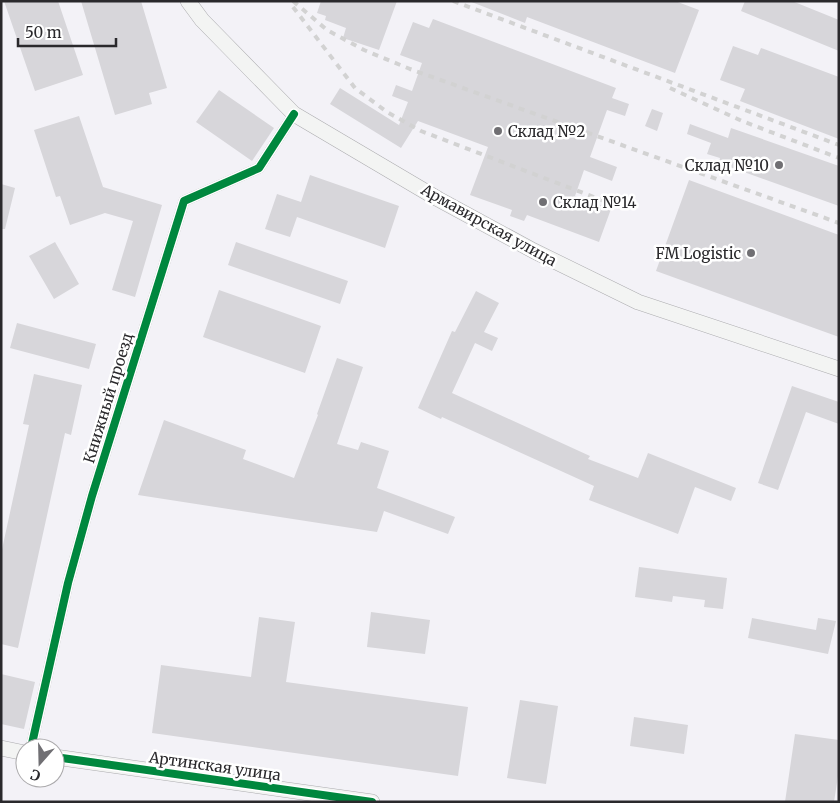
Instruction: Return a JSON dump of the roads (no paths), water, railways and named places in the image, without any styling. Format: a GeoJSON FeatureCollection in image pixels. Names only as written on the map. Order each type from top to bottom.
{"type":"FeatureCollection","features":[{"type":"Feature","properties":{"kind":"main road","name":"Армавирская улица"},"geometry":{"type":"LineString","coordinates":[[188,1],[202,20],[294,114],[438,199],[638,302],[839,369]]}},
{"type":"Feature","properties":{"kind":"main road"},"geometry":{"type":"LineString","coordinates":[[1,748],[15,751]]}},
{"type":"Feature","properties":{"kind":"main road","name":"Артинская улица"},"geometry":{"type":"LineString","coordinates":[[65,758],[372,802]]}},
{"type":"Feature","properties":{"kind":"street","name":"Книжный проезд"},"geometry":{"type":"LineString","coordinates":[[33,738],[68,583],[92,496],[184,201],[259,168],[294,114]]}},
{"type":"Feature","properties":{"kind":"railway"},"geometry":{"type":"LineString","coordinates":[[293,1],[327,30],[364,50],[410,69],[839,223]]}},
{"type":"Feature","properties":{"kind":"railway"},"geometry":{"type":"LineString","coordinates":[[453,1],[839,145]]}},
{"type":"Feature","properties":{"kind":"railway"},"geometry":{"type":"LineString","coordinates":[[293,7],[355,88],[387,112],[421,131],[620,207]]}},
{"type":"Feature","properties":{"kind":"railway"},"geometry":{"type":"LineString","coordinates":[[670,88],[742,121],[839,158]]}},
{"type":"Feature","properties":{"kind":"place","name":"Склад №2"},"geometry":{"type":"Point","coordinates":[498,131]}},
{"type":"Feature","properties":{"kind":"place","name":"Склад №10"},"geometry":{"type":"Point","coordinates":[779,165]}},
{"type":"Feature","properties":{"kind":"place","name":"Склад №14"},"geometry":{"type":"Point","coordinates":[543,202]}},
{"type":"Feature","properties":{"kind":"place","name":"FM Logistic"},"geometry":{"type":"Point","coordinates":[751,253]}}]}
